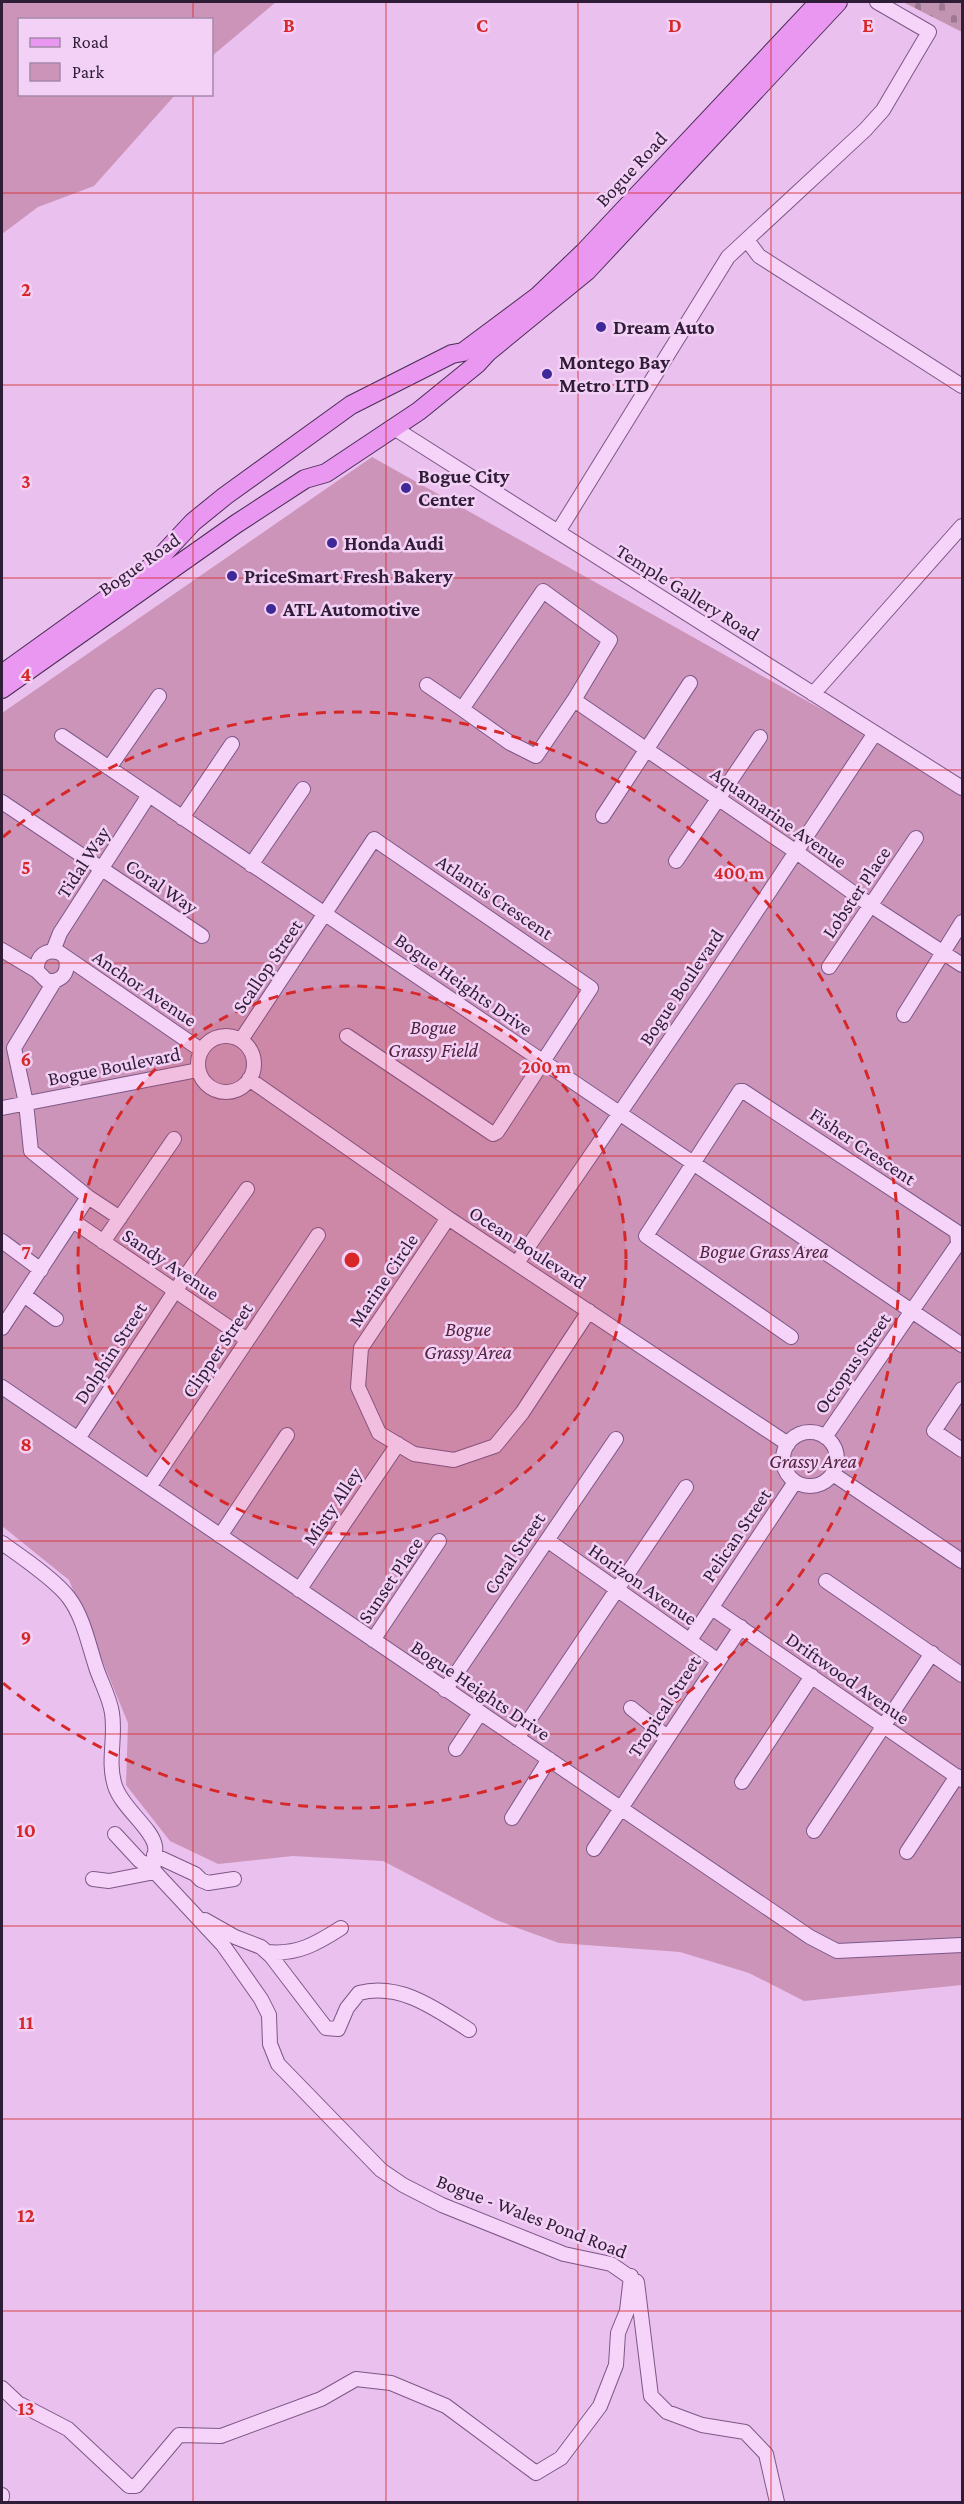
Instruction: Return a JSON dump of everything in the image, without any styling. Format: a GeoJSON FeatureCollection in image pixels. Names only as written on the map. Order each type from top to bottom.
{"type":"FeatureCollection","features":[{"type":"Feature","properties":{"kind":"main road","name":"Bogue Road"},"geometry":{"type":"LineString","coordinates":[[2,674],[152,566],[193,522],[225,496],[351,405],[452,354],[463,352],[538,296],[585,251],[819,2]]}},
{"type":"Feature","properties":{"kind":"main road","name":"Bogue Road"},"geometry":{"type":"LineString","coordinates":[[2,689],[184,559],[305,479],[326,473],[419,411],[477,364],[488,352],[587,271],[838,2]]}},
{"type":"Feature","properties":{"kind":"street"},"geometry":{"type":"LineString","coordinates":[[558,532],[728,257],[866,130],[883,110],[929,32],[877,2]]}},
{"type":"Feature","properties":{"kind":"street"},"geometry":{"type":"LineString","coordinates":[[747,240],[759,256],[963,386]]}},
{"type":"Feature","properties":{"kind":"street","name":"Temple Gallery Road"},"geometry":{"type":"LineString","coordinates":[[393,428],[963,788]]}},
{"type":"Feature","properties":{"kind":"street"},"geometry":{"type":"LineString","coordinates":[[813,694],[963,526]]}},
{"type":"Feature","properties":{"kind":"street"},"geometry":{"type":"LineString","coordinates":[[427,686],[510,743],[536,756],[574,700],[610,640],[543,591],[462,709]]}},
{"type":"Feature","properties":{"kind":"street"},"geometry":{"type":"LineString","coordinates":[[603,816],[690,683]]}},
{"type":"Feature","properties":{"kind":"street"},"geometry":{"type":"LineString","coordinates":[[109,768],[159,696]]}},
{"type":"Feature","properties":{"kind":"street","name":"Aquamarine Avenue"},"geometry":{"type":"LineString","coordinates":[[574,700],[795,850],[870,905],[963,965]]}},
{"type":"Feature","properties":{"kind":"street","name":"Bogue Boulevard"},"geometry":{"type":"LineString","coordinates":[[517,1263],[704,990],[875,733]]}},
{"type":"Feature","properties":{"kind":"street","name":"Bogue Heights Drive"},"geometry":{"type":"LineString","coordinates":[[62,736],[251,865],[326,913],[541,1062],[963,1345]]}},
{"type":"Feature","properties":{"kind":"street"},"geometry":{"type":"LineString","coordinates":[[676,861],[760,736]]}},
{"type":"Feature","properties":{"kind":"street"},"geometry":{"type":"LineString","coordinates":[[182,818],[231,744]]}},
{"type":"Feature","properties":{"kind":"street"},"geometry":{"type":"LineString","coordinates":[[251,865],[303,789]]}},
{"type":"Feature","properties":{"kind":"street","name":"Tidal Way"},"geometry":{"type":"LineString","coordinates":[[53,951],[60,933],[149,795]]}},
{"type":"Feature","properties":{"kind":"street","name":"Coral Way"},"geometry":{"type":"LineString","coordinates":[[2,802],[202,936]]}},
{"type":"Feature","properties":{"kind":"street","name":"Lobster Place"},"geometry":{"type":"LineString","coordinates":[[829,967],[916,838]]}},
{"type":"Feature","properties":{"kind":"street","name":"Atlantis Crescent"},"geometry":{"type":"LineString","coordinates":[[326,913],[375,839],[590,986],[591,990],[541,1062]]}},
{"type":"Feature","properties":{"kind":"street","name":"Scallop Street"},"geometry":{"type":"LineString","coordinates":[[241,1040],[326,913]]}},
{"type":"Feature","properties":{"kind":"street"},"geometry":{"type":"LineString","coordinates":[[904,1015],[963,922]]}},
{"type":"Feature","properties":{"kind":"street"},"geometry":{"type":"LineString","coordinates":[[2,950],[37,971],[43,979],[54,982]]}},
{"type":"Feature","properties":{"kind":"street"},"geometry":{"type":"LineString","coordinates":[[37,971],[36,964],[45,952],[60,953],[66,959],[68,967],[66,974],[54,982],[14,1048],[26,1103],[31,1151],[88,1197],[120,1218]]}},
{"type":"Feature","properties":{"kind":"street","name":"Anchor Avenue"},"geometry":{"type":"LineString","coordinates":[[66,959],[201,1050]]}},
{"type":"Feature","properties":{"kind":"street"},"geometry":{"type":"LineString","coordinates":[[232,1036],[241,1040],[248,1046],[254,1062],[249,1079],[235,1090],[216,1090],[202,1078],[198,1070],[201,1050],[214,1038],[232,1036]]}},
{"type":"Feature","properties":{"kind":"street"},"geometry":{"type":"LineString","coordinates":[[347,1036],[493,1134],[541,1062]]}},
{"type":"Feature","properties":{"kind":"street","name":"Bogue Boulevard"},"geometry":{"type":"LineString","coordinates":[[2,1107],[198,1070]]}},
{"type":"Feature","properties":{"kind":"street","name":"Ocean Boulevard"},"geometry":{"type":"LineString","coordinates":[[249,1079],[448,1218],[788,1444]]}},
{"type":"Feature","properties":{"kind":"street","name":"Fisher Crescent"},"geometry":{"type":"LineString","coordinates":[[694,1163],[741,1091],[744,1090],[957,1232],[958,1244],[912,1310]]}},
{"type":"Feature","properties":{"kind":"street"},"geometry":{"type":"LineString","coordinates":[[103,1242],[174,1139]]}},
{"type":"Feature","properties":{"kind":"street"},"geometry":{"type":"LineString","coordinates":[[694,1163],[646,1236],[791,1337]]}},
{"type":"Feature","properties":{"kind":"street","name":"Dolphin Street"},"geometry":{"type":"LineString","coordinates":[[78,1437],[175,1291],[247,1189]]}},
{"type":"Feature","properties":{"kind":"street"},"geometry":{"type":"LineString","coordinates":[[2,1328],[88,1197]]}},
{"type":"Feature","properties":{"kind":"street","name":"Marine Circle"},"geometry":{"type":"LineString","coordinates":[[448,1218],[361,1348],[358,1387],[379,1432],[414,1454],[454,1460],[495,1446],[522,1413],[589,1311]]}},
{"type":"Feature","properties":{"kind":"street","name":"Sandy Avenue"},"geometry":{"type":"LineString","coordinates":[[73,1221],[246,1340]]}},
{"type":"Feature","properties":{"kind":"street","name":"Clipper Street"},"geometry":{"type":"LineString","coordinates":[[149,1487],[318,1235]]}},
{"type":"Feature","properties":{"kind":"street"},"geometry":{"type":"LineString","coordinates":[[2,1241],[41,1270]]}},
{"type":"Feature","properties":{"kind":"street"},"geometry":{"type":"LineString","coordinates":[[24,1295],[56,1318]]}},
{"type":"Feature","properties":{"kind":"street","name":"Octopus Street"},"geometry":{"type":"LineString","coordinates":[[825,1437],[912,1310]]}},
{"type":"Feature","properties":{"kind":"street","name":"Bogue Heights Drive"},"geometry":{"type":"LineString","coordinates":[[2,1387],[810,1937],[837,1951],[963,1945]]}},
{"type":"Feature","properties":{"kind":"street"},"geometry":{"type":"LineString","coordinates":[[963,1389],[934,1431],[963,1450]]}},
{"type":"Feature","properties":{"kind":"street"},"geometry":{"type":"LineString","coordinates":[[801,1434],[817,1434],[825,1437],[831,1443],[837,1458],[833,1474],[820,1484],[811,1486],[795,1482],[785,1468],[783,1460],[788,1444],[801,1434]]}},
{"type":"Feature","properties":{"kind":"street"},"geometry":{"type":"LineString","coordinates":[[220,1536],[288,1435]]}},
{"type":"Feature","properties":{"kind":"street","name":"Coral Street"},"geometry":{"type":"LineString","coordinates":[[445,1690],[616,1439]]}},
{"type":"Feature","properties":{"kind":"street","name":"Misty Alley"},"geometry":{"type":"LineString","coordinates":[[299,1590],[398,1444]]}},
{"type":"Feature","properties":{"kind":"street"},"geometry":{"type":"LineString","coordinates":[[833,1474],[963,1561]]}},
{"type":"Feature","properties":{"kind":"street","name":"Pelican Street"},"geometry":{"type":"LineString","coordinates":[[690,1640],[795,1482]]}},
{"type":"Feature","properties":{"kind":"street"},"geometry":{"type":"LineString","coordinates":[[517,1738],[686,1487]]}},
{"type":"Feature","properties":{"kind":"street","name":"Horizon Avenue"},"geometry":{"type":"LineString","coordinates":[[547,1540],[717,1660]]}},
{"type":"Feature","properties":{"kind":"street","name":"Sunset Place"},"geometry":{"type":"LineString","coordinates":[[373,1640],[439,1541]]}},
{"type":"Feature","properties":{"kind":"street","name":"Bogue - Wales Pond Road"},"geometry":{"type":"LineString","coordinates":[[2,1543],[32,1565],[69,1598],[84,1629],[112,1710],[114,1730],[111,1773],[116,1788],[124,1804],[150,1834],[156,1846],[154,1865],[223,1945],[261,1999],[268,2015],[270,2044],[278,2064],[381,2170],[403,2185],[442,2205],[564,2254],[610,2264],[631,2276],[637,2282],[651,2396],[667,2412],[685,2419],[702,2425],[745,2432],[766,2454],[777,2502]]}},
{"type":"Feature","properties":{"kind":"street"},"geometry":{"type":"LineString","coordinates":[[826,1581],[963,1675]]}},
{"type":"Feature","properties":{"kind":"street","name":"Driftwood Avenue"},"geometry":{"type":"LineString","coordinates":[[712,1608],[960,1778]]}},
{"type":"Feature","properties":{"kind":"street","name":"Tropical Street"},"geometry":{"type":"LineString","coordinates":[[594,1849],[741,1627]]}},
{"type":"Feature","properties":{"kind":"street"},"geometry":{"type":"LineString","coordinates":[[814,1831],[932,1653]]}},
{"type":"Feature","properties":{"kind":"street"},"geometry":{"type":"LineString","coordinates":[[742,1782],[812,1676]]}},
{"type":"Feature","properties":{"kind":"street"},"geometry":{"type":"LineString","coordinates":[[631,1708],[668,1737]]}},
{"type":"Feature","properties":{"kind":"street"},"geometry":{"type":"LineString","coordinates":[[456,1749],[480,1713]]}},
{"type":"Feature","properties":{"kind":"street"},"geometry":{"type":"LineString","coordinates":[[512,1818],[549,1759]]}},
{"type":"Feature","properties":{"kind":"street"},"geometry":{"type":"LineString","coordinates":[[907,1852],[960,1778]]}},
{"type":"Feature","properties":{"kind":"street"},"geometry":{"type":"LineString","coordinates":[[115,1834],[140,1861],[195,1874],[208,1883],[234,1879]]}},
{"type":"Feature","properties":{"kind":"street"},"geometry":{"type":"LineString","coordinates":[[93,1879],[109,1881],[154,1865]]}},
{"type":"Feature","properties":{"kind":"street"},"geometry":{"type":"LineString","coordinates":[[195,1915],[267,1952],[283,1954],[312,1946],[341,1928]]}},
{"type":"Feature","properties":{"kind":"street"},"geometry":{"type":"LineString","coordinates":[[267,1952],[326,2028],[338,2029],[347,2008],[359,1993],[382,1990],[407,1995],[435,2008],[469,2030]]}},
{"type":"Feature","properties":{"kind":"street"},"geometry":{"type":"LineString","coordinates":[[2,2389],[18,2403],[68,2429],[129,2486],[136,2486],[179,2435],[221,2436],[321,2399],[356,2379],[391,2383],[446,2406],[536,2473],[561,2458],[600,2406],[616,2366],[618,2333],[627,2310],[631,2276]]}},
{"type":"Feature","properties":{"kind":"green space"},"geometry":{"type":"Polygon","coordinates":[[[2,2],[276,2],[213,55],[213,18],[18,18],[18,96],[174,96],[94,186],[38,207],[2,234],[2,2]]]}},
{"type":"Feature","properties":{"kind":"green space"},"geometry":{"type":"Polygon","coordinates":[[[903,2],[962,2],[962,32],[903,2]]]}},
{"type":"Feature","properties":{"kind":"green space"},"geometry":{"type":"Polygon","coordinates":[[[372,457],[962,788],[962,1985],[804,2001],[749,1973],[680,1952],[559,1943],[496,1920],[383,1861],[293,1856],[218,1864],[170,1841],[126,1785],[128,1723],[69,1580],[2,1526],[2,713],[372,457]]]}},
{"type":"Feature","properties":{"kind":"place","name":"Dream Auto"},"geometry":{"type":"Point","coordinates":[601,327]}},
{"type":"Feature","properties":{"kind":"place","name":"Montego Bay Metro LTD"},"geometry":{"type":"Point","coordinates":[547,374]}},
{"type":"Feature","properties":{"kind":"place","name":"Bogue City Center"},"geometry":{"type":"Point","coordinates":[406,488]}},
{"type":"Feature","properties":{"kind":"place","name":"Honda Audi"},"geometry":{"type":"Point","coordinates":[332,543]}},
{"type":"Feature","properties":{"kind":"place","name":"PriceSmart Fresh Bakery"},"geometry":{"type":"Point","coordinates":[232,576]}},
{"type":"Feature","properties":{"kind":"place","name":"ATL Automotive"},"geometry":{"type":"Point","coordinates":[271,609]}},
{"type":"Feature","properties":{"kind":"park label","name":"Bogue Grassy Field"},"geometry":{"type":"Point","coordinates":[433,1038]}},
{"type":"Feature","properties":{"kind":"park label","name":"Bogue Grass Area"},"geometry":{"type":"Point","coordinates":[764,1251]}},
{"type":"Feature","properties":{"kind":"park label","name":"Bogue Grassy Area"},"geometry":{"type":"Point","coordinates":[468,1340]}},
{"type":"Feature","properties":{"kind":"park label","name":"Grassy Area"},"geometry":{"type":"Point","coordinates":[813,1461]}}]}
